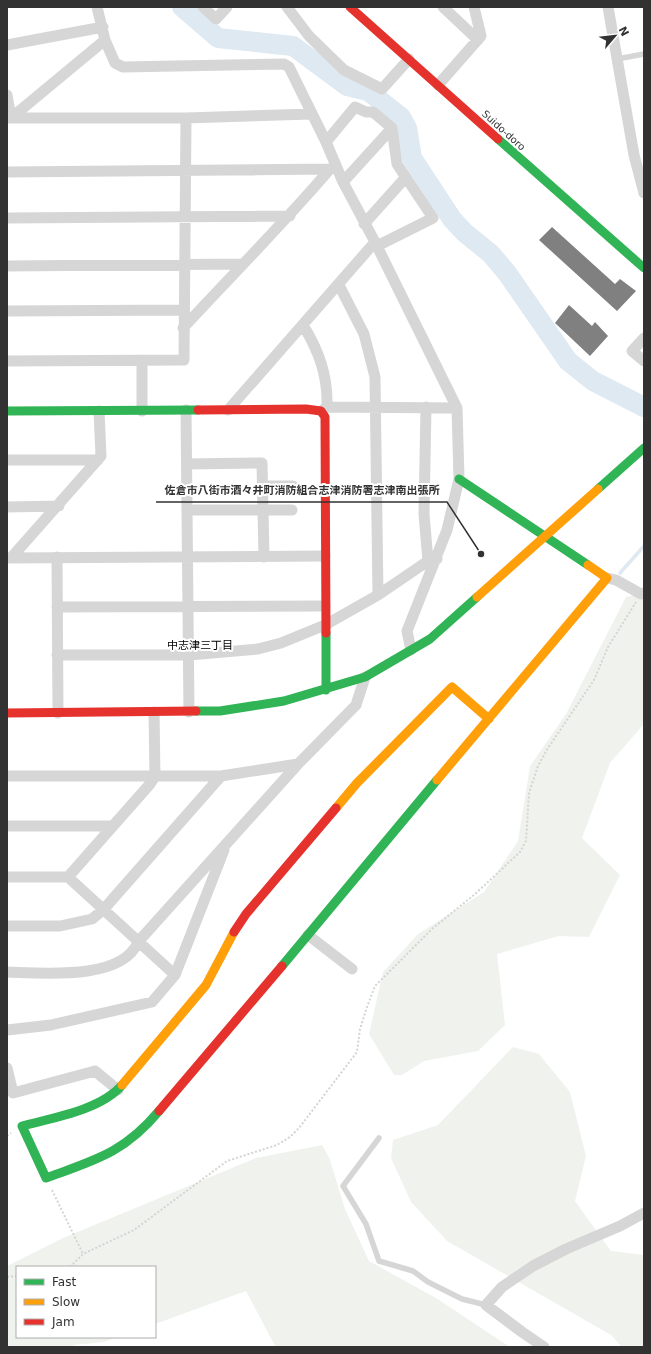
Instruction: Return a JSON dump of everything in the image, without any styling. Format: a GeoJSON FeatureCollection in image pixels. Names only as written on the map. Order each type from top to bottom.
{"type":"FeatureCollection","features":[{"type":"Feature","properties":{"kind":"street"},"geometry":{"type":"LineString","coordinates":[[98,7],[105,40],[115,63],[123,67],[284,64],[289,67],[326,142],[333,167],[343,182],[376,244],[457,408],[459,479],[447,530],[433,560],[407,632],[411,650]]}},
{"type":"Feature","properties":{"kind":"street"},"geometry":{"type":"LineString","coordinates":[[203,7],[216,19],[227,7]]}},
{"type":"Feature","properties":{"kind":"street"},"geometry":{"type":"LineString","coordinates":[[287,7],[309,36],[344,70],[382,88],[409,59]]}},
{"type":"Feature","properties":{"kind":"street","name":"Suido-doro"},"geometry":{"type":"LineString","coordinates":[[350,7],[644,268]]}},
{"type":"Feature","properties":{"kind":"street"},"geometry":{"type":"LineString","coordinates":[[443,7],[478,40]]}},
{"type":"Feature","properties":{"kind":"street"},"geometry":{"type":"LineString","coordinates":[[438,85],[481,36],[474,7]]}},
{"type":"Feature","properties":{"kind":"street"},"geometry":{"type":"LineString","coordinates":[[608,7],[617,59],[639,154],[644,193]]}},
{"type":"Feature","properties":{"kind":"street"},"geometry":{"type":"LineString","coordinates":[[7,45],[103,27]]}},
{"type":"Feature","properties":{"kind":"street"},"geometry":{"type":"LineString","coordinates":[[9,118],[105,40]]}},
{"type":"Feature","properties":{"kind":"street"},"geometry":{"type":"LineString","coordinates":[[7,95],[9,118]]}},
{"type":"Feature","properties":{"kind":"street"},"geometry":{"type":"LineString","coordinates":[[228,410],[376,244],[433,218],[397,164],[392,128],[373,112],[366,112],[355,107],[326,142]]}},
{"type":"Feature","properties":{"kind":"street"},"geometry":{"type":"LineString","coordinates":[[9,118],[186,118],[312,114]]}},
{"type":"Feature","properties":{"kind":"street"},"geometry":{"type":"LineString","coordinates":[[7,361],[184,360],[183,328],[186,118]]}},
{"type":"Feature","properties":{"kind":"street"},"geometry":{"type":"LineString","coordinates":[[343,182],[392,128]]}},
{"type":"Feature","properties":{"kind":"street"},"geometry":{"type":"LineString","coordinates":[[7,172],[333,167]]}},
{"type":"Feature","properties":{"kind":"street"},"geometry":{"type":"LineString","coordinates":[[183,328],[242,264],[290,216],[333,167]]}},
{"type":"Feature","properties":{"kind":"street"},"geometry":{"type":"LineString","coordinates":[[364,224],[406,177]]}},
{"type":"Feature","properties":{"kind":"street"},"geometry":{"type":"LineString","coordinates":[[7,218],[290,216]]}},
{"type":"Feature","properties":{"kind":"street"},"geometry":{"type":"LineString","coordinates":[[7,266],[242,264]]}},
{"type":"Feature","properties":{"kind":"street"},"geometry":{"type":"LineString","coordinates":[[339,285],[364,334],[371,355],[375,377],[378,595]]}},
{"type":"Feature","properties":{"kind":"street"},"geometry":{"type":"LineString","coordinates":[[7,311],[184,310]]}},
{"type":"Feature","properties":{"kind":"street"},"geometry":{"type":"LineString","coordinates":[[303,325],[313,342],[323,366],[327,391],[324,409],[326,690]]}},
{"type":"Feature","properties":{"kind":"street"},"geometry":{"type":"LineString","coordinates":[[644,338],[632,351],[644,361]]}},
{"type":"Feature","properties":{"kind":"street"},"geometry":{"type":"LineString","coordinates":[[142,360],[142,411]]}},
{"type":"Feature","properties":{"kind":"street"},"geometry":{"type":"LineString","coordinates":[[7,411],[142,411],[426,407],[457,408]]}},
{"type":"Feature","properties":{"kind":"street"},"geometry":{"type":"LineString","coordinates":[[426,407],[424,514],[433,560]]}},
{"type":"Feature","properties":{"kind":"street"},"geometry":{"type":"LineString","coordinates":[[186,410],[189,556],[189,712]]}},
{"type":"Feature","properties":{"kind":"street"},"geometry":{"type":"LineString","coordinates":[[9,558],[59,506],[101,456],[99,411]]}},
{"type":"Feature","properties":{"kind":"street"},"geometry":{"type":"LineString","coordinates":[[7,713],[220,711],[266,705],[326,690],[365,676],[430,639],[644,448]]}},
{"type":"Feature","properties":{"kind":"street"},"geometry":{"type":"LineString","coordinates":[[7,460],[98,460]]}},
{"type":"Feature","properties":{"kind":"street"},"geometry":{"type":"LineString","coordinates":[[187,464],[262,463],[264,556]]}},
{"type":"Feature","properties":{"kind":"street"},"geometry":{"type":"LineString","coordinates":[[459,479],[607,578],[616,580],[643,593]]}},
{"type":"Feature","properties":{"kind":"street"},"geometry":{"type":"LineString","coordinates":[[262,486],[293,486]]}},
{"type":"Feature","properties":{"kind":"street"},"geometry":{"type":"LineString","coordinates":[[7,506],[59,506]]}},
{"type":"Feature","properties":{"kind":"street"},"geometry":{"type":"LineString","coordinates":[[188,510],[292,510]]}},
{"type":"Feature","properties":{"kind":"street"},"geometry":{"type":"LineString","coordinates":[[9,558],[325,556]]}},
{"type":"Feature","properties":{"kind":"street"},"geometry":{"type":"LineString","coordinates":[[57,557],[58,713]]}},
{"type":"Feature","properties":{"kind":"street"},"geometry":{"type":"LineString","coordinates":[[57,655],[189,655],[258,649],[281,643],[325,625],[378,595],[433,560]]}},
{"type":"Feature","properties":{"kind":"street"},"geometry":{"type":"LineString","coordinates":[[489,719],[452,687],[357,782],[246,914],[232,934],[206,985],[118,1090],[96,1104],[67,1114],[22,1126],[46,1178],[106,1156],[124,1145],[149,1123],[308,935],[489,719],[607,578]]}},
{"type":"Feature","properties":{"kind":"street"},"geometry":{"type":"LineString","coordinates":[[57,607],[325,606]]}},
{"type":"Feature","properties":{"kind":"street"},"geometry":{"type":"LineString","coordinates":[[7,972],[86,972],[106,966],[134,951],[138,942],[298,764],[356,705],[365,676]]}},
{"type":"Feature","properties":{"kind":"street"},"geometry":{"type":"LineString","coordinates":[[68,877],[150,784],[155,776],[154,712]]}},
{"type":"Feature","properties":{"kind":"street"},"geometry":{"type":"LineString","coordinates":[[7,776],[221,776],[298,764]]}},
{"type":"Feature","properties":{"kind":"street"},"geometry":{"type":"LineString","coordinates":[[7,926],[60,926],[92,919],[103,910],[221,776]]}},
{"type":"Feature","properties":{"kind":"street"},"geometry":{"type":"LineString","coordinates":[[7,826],[113,826]]}},
{"type":"Feature","properties":{"kind":"street"},"geometry":{"type":"LineString","coordinates":[[7,1030],[51,1025],[152,1002],[175,975],[226,845]]}},
{"type":"Feature","properties":{"kind":"street"},"geometry":{"type":"LineString","coordinates":[[7,877],[68,877],[175,975]]}},
{"type":"Feature","properties":{"kind":"street"},"geometry":{"type":"LineString","coordinates":[[308,935],[352,970]]}},
{"type":"Feature","properties":{"kind":"street"},"geometry":{"type":"LineString","coordinates":[[7,1068],[13,1093],[96,1071],[118,1090]]}},
{"type":"Feature","properties":{"kind":"street"},"geometry":{"type":"LineString","coordinates":[[544,1347],[486,1305],[502,1288],[532,1266],[566,1249],[620,1226],[644,1213]]}},
{"type":"Feature","properties":{"kind":"lane"},"geometry":{"type":"LineString","coordinates":[[617,59],[644,54]]}},
{"type":"Feature","properties":{"kind":"lane"},"geometry":{"type":"LineString","coordinates":[[379,1138],[343,1186],[366,1224],[379,1261],[413,1271],[428,1282],[462,1299],[486,1305]]}},
{"type":"Feature","properties":{"kind":"path"},"geometry":{"type":"LineString","coordinates":[[71,1266],[83,1254],[134,1230],[227,1161],[277,1145],[290,1137],[299,1128],[357,1052],[362,1022],[375,986],[433,928],[474,895],[520,852],[526,841],[529,793],[538,766],[548,748],[594,680],[608,647],[643,593]]}},
{"type":"Feature","properties":{"kind":"path"},"geometry":{"type":"LineString","coordinates":[[46,1178],[83,1254]]}},
{"type":"Feature","properties":{"kind":"shaded area"},"geometry":{"type":"Polygon","coordinates":[[[644,593],[644,724],[610,763],[582,838],[620,875],[589,937],[559,936],[497,954],[505,1025],[478,1051],[424,1061],[402,1075],[394,1075],[369,1034],[383,972],[418,934],[484,892],[518,841],[530,766],[566,714],[626,597],[644,593]]]}},
{"type":"Feature","properties":{"kind":"shaded area"},"geometry":{"type":"Polygon","coordinates":[[[513,1047],[539,1054],[570,1092],[586,1156],[575,1201],[611,1251],[644,1255],[644,1347],[622,1347],[611,1335],[447,1241],[411,1202],[391,1158],[393,1140],[438,1125],[513,1047]]]}},
{"type":"Feature","properties":{"kind":"shaded area"},"geometry":{"type":"Polygon","coordinates":[[[322,1145],[329,1157],[345,1209],[369,1261],[436,1298],[510,1347],[277,1347],[246,1291],[156,1324],[156,1266],[16,1266],[16,1338],[115,1338],[104,1342],[74,1345],[71,1347],[7,1347],[7,1266],[63,1238],[256,1158],[322,1145]]]}},
{"type":"Feature","properties":{"kind":"building"},"geometry":{"type":"Polygon","coordinates":[[[552,227],[615,284],[620,279],[636,291],[617,311],[539,240],[552,227]]]}},
{"type":"Feature","properties":{"kind":"building"},"geometry":{"type":"Polygon","coordinates":[[[569,305],[592,326],[595,322],[608,336],[590,356],[555,323],[569,305]]]}},
{"type":"Feature","properties":{"kind":"waterway"},"geometry":{"type":"LineString","coordinates":[[182,7],[218,38],[293,46],[347,86],[368,91],[401,117],[407,128],[412,158],[452,219],[464,232],[491,254],[507,273],[568,361],[593,381],[644,407]]}},
{"type":"Feature","properties":{"kind":"waterway"},"geometry":{"type":"LineString","coordinates":[[620,573],[644,546]]}},
{"type":"Feature","properties":{"kind":"traffic: fast"},"geometry":{"type":"LineString","coordinates":[[498,139],[644,268]]}},
{"type":"Feature","properties":{"kind":"traffic: fast"},"geometry":{"type":"LineString","coordinates":[[7,411],[198,410]]}},
{"type":"Feature","properties":{"kind":"traffic: fast"},"geometry":{"type":"LineString","coordinates":[[598,489],[644,448]]}},
{"type":"Feature","properties":{"kind":"traffic: fast"},"geometry":{"type":"LineString","coordinates":[[459,479],[588,565]]}},
{"type":"Feature","properties":{"kind":"traffic: fast"},"geometry":{"type":"LineString","coordinates":[[196,711],[220,711],[284,701],[365,677],[430,639],[477,597]]}},
{"type":"Feature","properties":{"kind":"traffic: fast"},"geometry":{"type":"LineString","coordinates":[[326,633],[326,690]]}},
{"type":"Feature","properties":{"kind":"traffic: fast"},"geometry":{"type":"LineString","coordinates":[[282,966],[437,780]]}},
{"type":"Feature","properties":{"kind":"traffic: fast"},"geometry":{"type":"LineString","coordinates":[[122,1085],[113,1094],[89,1107],[22,1126],[46,1178],[108,1154],[133,1137],[159,1111]]}},
{"type":"Feature","properties":{"kind":"traffic: slow"},"geometry":{"type":"LineString","coordinates":[[477,597],[598,489]]}},
{"type":"Feature","properties":{"kind":"traffic: slow"},"geometry":{"type":"LineString","coordinates":[[437,780],[607,578],[588,565]]}},
{"type":"Feature","properties":{"kind":"traffic: slow"},"geometry":{"type":"LineString","coordinates":[[336,808],[357,783],[452,687],[489,719]]}},
{"type":"Feature","properties":{"kind":"traffic: slow"},"geometry":{"type":"LineString","coordinates":[[122,1085],[206,985],[234,932]]}},
{"type":"Feature","properties":{"kind":"traffic: jam"},"geometry":{"type":"LineString","coordinates":[[350,7],[498,139]]}},
{"type":"Feature","properties":{"kind":"traffic: jam"},"geometry":{"type":"LineString","coordinates":[[198,410],[306,409],[321,411],[325,417],[326,633]]}},
{"type":"Feature","properties":{"kind":"traffic: jam"},"geometry":{"type":"LineString","coordinates":[[7,713],[196,711]]}},
{"type":"Feature","properties":{"kind":"traffic: jam"},"geometry":{"type":"LineString","coordinates":[[234,932],[246,914],[336,808]]}},
{"type":"Feature","properties":{"kind":"traffic: jam"},"geometry":{"type":"LineString","coordinates":[[159,1111],[282,966]]}},
{"type":"Feature","properties":{"kind":"place","name":"佐倉市八街市酒々井町消防組合志津消防署志津南出張所"},"geometry":{"type":"Point","coordinates":[481,554]}},
{"type":"Feature","properties":{"kind":"district","name":"中志津三丁目"},"geometry":{"type":"Point","coordinates":[200,645]}}]}
